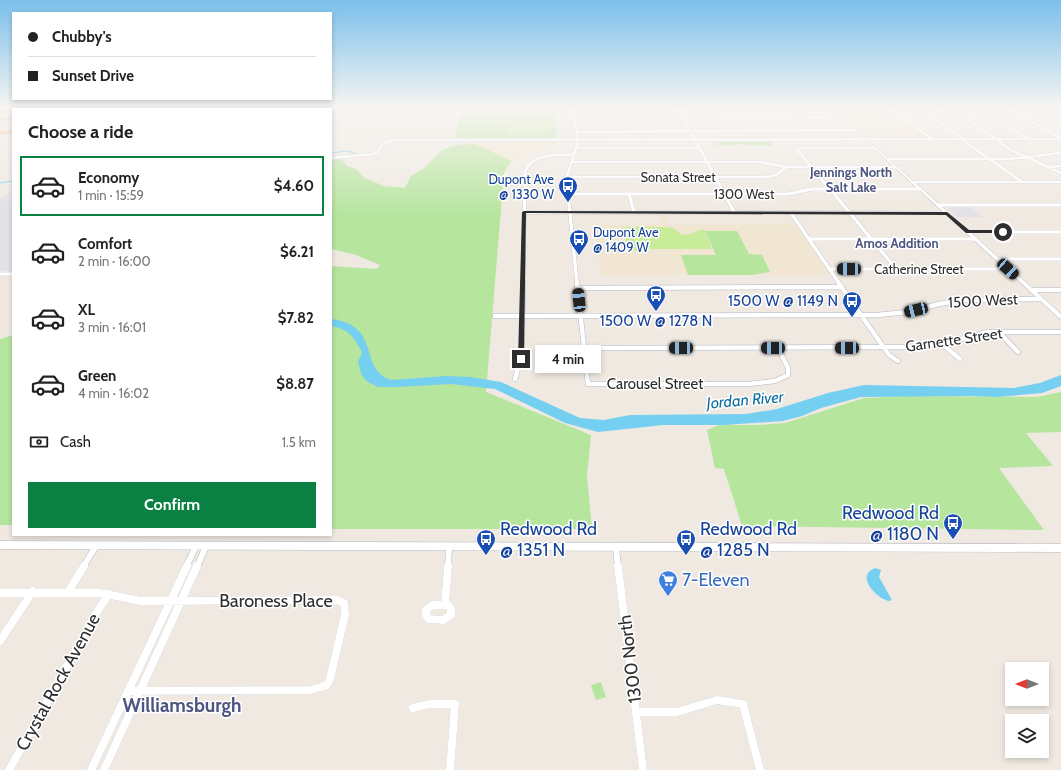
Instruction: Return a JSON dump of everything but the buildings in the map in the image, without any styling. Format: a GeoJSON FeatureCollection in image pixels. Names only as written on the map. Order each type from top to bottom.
{"type":"FeatureCollection","features":[{"type":"Feature","properties":{"kind":"main road"},"geometry":{"type":"LineString","coordinates":[[0,545],[616,548],[1061,548]]}},
{"type":"Feature","properties":{"kind":"street"},"geometry":{"type":"LineString","coordinates":[[332,158],[373,154],[378,152],[382,145]]}},
{"type":"Feature","properties":{"kind":"street"},"geometry":{"type":"LineString","coordinates":[[577,145],[566,177],[584,348]]}},
{"type":"Feature","properties":{"kind":"street"},"geometry":{"type":"LineString","coordinates":[[697,145],[734,212]]}},
{"type":"Feature","properties":{"kind":"street"},"geometry":{"type":"LineString","coordinates":[[872,145],[1061,317]]}},
{"type":"Feature","properties":{"kind":"street"},"geometry":{"type":"LineString","coordinates":[[970,145],[1021,182]]}},
{"type":"Feature","properties":{"kind":"street"},"geometry":{"type":"LineString","coordinates":[[1005,145],[1026,157],[1061,173]]}},
{"type":"Feature","properties":{"kind":"street"},"geometry":{"type":"LineString","coordinates":[[576,148],[699,148]]}},
{"type":"Feature","properties":{"kind":"street"},"geometry":{"type":"LineString","coordinates":[[875,148],[801,148],[797,151],[896,269]]}},
{"type":"Feature","properties":{"kind":"street"},"geometry":{"type":"LineString","coordinates":[[888,159],[990,159],[1061,153]]}},
{"type":"Feature","properties":{"kind":"street"},"geometry":{"type":"LineString","coordinates":[[515,379],[521,359],[524,174],[528,166],[548,156],[574,155]]}},
{"type":"Feature","properties":{"kind":"street"},"geometry":{"type":"LineString","coordinates":[[571,162],[760,162],[786,167],[896,167]]}},
{"type":"Feature","properties":{"kind":"street"},"geometry":{"type":"LineString","coordinates":[[1047,167],[1061,166]]}},
{"type":"Feature","properties":{"kind":"street","name":"Sonata Street"},"geometry":{"type":"LineString","coordinates":[[566,177],[770,177],[777,175],[786,167]]}},
{"type":"Feature","properties":{"kind":"street"},"geometry":{"type":"LineString","coordinates":[[912,182],[1061,182]]}},
{"type":"Feature","properties":{"kind":"street","name":"1300 West"},"geometry":{"type":"LineString","coordinates":[[568,194],[789,194],[809,190],[830,189],[920,189]]}},
{"type":"Feature","properties":{"kind":"street"},"geometry":{"type":"LineString","coordinates":[[629,194],[634,212]]}},
{"type":"Feature","properties":{"kind":"street"},"geometry":{"type":"LineString","coordinates":[[938,205],[1061,205]]}},
{"type":"Feature","properties":{"kind":"street"},"geometry":{"type":"LineString","coordinates":[[524,212],[947,213]]}},
{"type":"Feature","properties":{"kind":"street"},"geometry":{"type":"LineString","coordinates":[[791,213],[889,355],[898,361]]}},
{"type":"Feature","properties":{"kind":"street"},"geometry":{"type":"LineString","coordinates":[[968,232],[1061,232]]}},
{"type":"Feature","properties":{"kind":"street"},"geometry":{"type":"LineString","coordinates":[[809,240],[976,239]]}},
{"type":"Feature","properties":{"kind":"street"},"geometry":{"type":"LineString","coordinates":[[997,259],[1061,259]]}},
{"type":"Feature","properties":{"kind":"street","name":"Catherine Street"},"geometry":{"type":"LineString","coordinates":[[830,269],[1008,269]]}},
{"type":"Feature","properties":{"kind":"street"},"geometry":{"type":"LineString","coordinates":[[0,274],[12,274]]}},
{"type":"Feature","properties":{"kind":"street"},"geometry":{"type":"LineString","coordinates":[[578,288],[842,287]]}},
{"type":"Feature","properties":{"kind":"street","name":"1500 West"},"geometry":{"type":"LineString","coordinates":[[1032,290],[1061,290]]}},
{"type":"Feature","properties":{"kind":"street","name":"1500 West"},"geometry":{"type":"LineString","coordinates":[[495,316],[861,316],[908,312],[939,304],[963,300],[1041,299]]}},
{"type":"Feature","properties":{"kind":"street"},"geometry":{"type":"LineString","coordinates":[[999,332],[1018,352]]}},
{"type":"Feature","properties":{"kind":"street","name":"Garnette Street"},"geometry":{"type":"LineString","coordinates":[[584,348],[884,348],[942,344],[982,333],[1061,332]]}},
{"type":"Feature","properties":{"kind":"street"},"geometry":{"type":"LineString","coordinates":[[942,344],[960,359]]}},
{"type":"Feature","properties":{"kind":"street","name":"Carousel Street"},"geometry":{"type":"LineString","coordinates":[[584,348],[588,384],[748,384],[770,381],[783,378],[788,375],[788,368],[778,348]]}},
{"type":"Feature","properties":{"kind":"street"},"geometry":{"type":"LineString","coordinates":[[68,592],[96,546]]}},
{"type":"Feature","properties":{"kind":"street"},"geometry":{"type":"LineString","coordinates":[[91,770],[196,546]]}},
{"type":"Feature","properties":{"kind":"street"},"geometry":{"type":"LineString","coordinates":[[104,770],[206,546]]}},
{"type":"Feature","properties":{"kind":"street"},"geometry":{"type":"LineString","coordinates":[[445,605],[449,547]]}},
{"type":"Feature","properties":{"kind":"street","name":"1300 North"},"geometry":{"type":"LineString","coordinates":[[616,548],[643,770]]}},
{"type":"Feature","properties":{"kind":"street"},"geometry":{"type":"LineString","coordinates":[[0,641],[33,591]]}},
{"type":"Feature","properties":{"kind":"street","name":"Baroness Place"},"geometry":{"type":"LineString","coordinates":[[0,592],[33,591],[100,593],[130,600],[342,601],[344,603],[346,612],[331,675],[327,685],[311,690],[140,691]]}},
{"type":"Feature","properties":{"kind":"street","name":"Crystal Rock Avenue"},"geometry":{"type":"LineString","coordinates":[[8,770],[98,610],[109,594]]}},
{"type":"Feature","properties":{"kind":"street"},"geometry":{"type":"LineString","coordinates":[[128,691],[140,691]]}},
{"type":"Feature","properties":{"kind":"street"},"geometry":{"type":"LineString","coordinates":[[636,712],[677,712],[717,700],[743,704],[760,770]]}},
{"type":"Feature","properties":{"kind":"street"},"geometry":{"type":"LineString","coordinates":[[413,708],[429,704],[455,704],[450,770]]}},
{"type":"Feature","properties":{"kind":"shaded area"},"geometry":{"type":"Polygon","coordinates":[[[476,145],[552,145],[526,154],[512,161],[476,145]]]}},
{"type":"Feature","properties":{"kind":"shaded area"},"geometry":{"type":"Polygon","coordinates":[[[12,191],[12,271],[0,271],[0,199],[12,191]]]}},
{"type":"Feature","properties":{"kind":"shaded area"},"geometry":{"type":"Polygon","coordinates":[[[946,206],[970,206],[983,217],[956,217],[946,206]]]}},
{"type":"Feature","properties":{"kind":"shaded area"},"geometry":{"type":"Polygon","coordinates":[[[659,213],[666,213],[671,225],[796,224],[830,275],[602,275],[594,226],[574,226],[662,224],[659,213]]]}},
{"type":"Feature","properties":{"kind":"green space"},"geometry":{"type":"Polygon","coordinates":[[[476,145],[512,161],[504,173],[486,392],[591,435],[587,476],[592,529],[332,529],[332,266],[377,269],[380,265],[356,255],[332,249],[332,160],[341,159],[347,166],[356,169],[363,177],[383,186],[405,188],[411,176],[424,168],[441,151],[452,146],[476,145]]]}},
{"type":"Feature","properties":{"kind":"green space"},"geometry":{"type":"Polygon","coordinates":[[[720,145],[735,145],[713,146],[720,145]]]}},
{"type":"Feature","properties":{"kind":"green space"},"geometry":{"type":"Polygon","coordinates":[[[752,145],[771,145],[772,146],[752,145]]]}},
{"type":"Feature","properties":{"kind":"green space"},"geometry":{"type":"Polygon","coordinates":[[[668,227],[686,235],[704,229],[712,249],[645,249],[636,251],[627,247],[622,228],[668,227]]]}},
{"type":"Feature","properties":{"kind":"green space"},"geometry":{"type":"Polygon","coordinates":[[[705,231],[737,231],[749,254],[762,255],[770,272],[752,275],[688,275],[681,255],[716,255],[705,231]]]}},
{"type":"Feature","properties":{"kind":"green space"},"geometry":{"type":"Polygon","coordinates":[[[12,335],[12,525],[0,525],[0,339],[12,335]]]}},
{"type":"Feature","properties":{"kind":"green space"},"geometry":{"type":"Polygon","coordinates":[[[1061,392],[1061,432],[1026,433],[1053,466],[999,468],[1044,530],[742,526],[724,469],[715,468],[707,430],[719,425],[759,425],[785,423],[864,398],[908,396],[1037,397],[1061,392]]]}},
{"type":"Feature","properties":{"kind":"green space"},"geometry":{"type":"Polygon","coordinates":[[[601,682],[606,697],[596,700],[591,685],[601,682]]]}},
{"type":"Feature","properties":{"kind":"water"},"geometry":{"type":"Polygon","coordinates":[[[332,319],[347,323],[357,330],[364,338],[375,367],[381,374],[391,380],[446,376],[470,377],[501,382],[580,418],[604,420],[630,415],[746,414],[777,409],[828,393],[864,385],[1014,388],[1040,383],[1061,375],[1061,386],[1042,393],[998,397],[861,397],[821,408],[802,416],[783,421],[724,425],[663,425],[598,432],[565,423],[495,389],[451,384],[378,387],[368,382],[362,376],[358,362],[362,352],[356,342],[350,334],[332,326],[332,319]]]}},
{"type":"Feature","properties":{"kind":"water"},"geometry":{"type":"Polygon","coordinates":[[[875,568],[881,570],[879,577],[892,600],[889,601],[879,596],[867,581],[869,572],[875,568]]]}},
{"type":"Feature","properties":{"kind":"waterway"},"geometry":{"type":"LineString","coordinates":[[332,153],[348,151],[356,154]]}},
{"type":"Feature","properties":{"kind":"waterway"},"geometry":{"type":"LineString","coordinates":[[0,183],[12,181]]}},
{"type":"Feature","properties":{"kind":"place","name":"Dupont Ave @ 1330 W"},"geometry":{"type":"Point","coordinates":[568,203]}},
{"type":"Feature","properties":{"kind":"place","name":"Dupont Ave @ 1409 W"},"geometry":{"type":"Point","coordinates":[579,256]}},
{"type":"Feature","properties":{"kind":"place","name":"1500 W @ 1278 N"},"geometry":{"type":"Point","coordinates":[656,312]}},
{"type":"Feature","properties":{"kind":"place","name":"1500 W @ 1149 N"},"geometry":{"type":"Point","coordinates":[852,318]}},
{"type":"Feature","properties":{"kind":"place","name":"Redwood Rd @ 1180 N"},"geometry":{"type":"Point","coordinates":[953,540]}},
{"type":"Feature","properties":{"kind":"place","name":"Redwood Rd @ 1351 N"},"geometry":{"type":"Point","coordinates":[486,556]}},
{"type":"Feature","properties":{"kind":"place","name":"Redwood Rd @ 1285 N"},"geometry":{"type":"Point","coordinates":[686,556]}},
{"type":"Feature","properties":{"kind":"place","name":"7-Eleven"},"geometry":{"type":"Point","coordinates":[668,597]}},
{"type":"Feature","properties":{"kind":"district","name":"Jennings North Salt Lake"},"geometry":{"type":"Point","coordinates":[851,180]}},
{"type":"Feature","properties":{"kind":"district","name":"Amos Addition"},"geometry":{"type":"Point","coordinates":[897,243]}},
{"type":"Feature","properties":{"kind":"district","name":"Williamsburgh"},"geometry":{"type":"Point","coordinates":[182,705]}},
{"type":"Feature","properties":{"kind":"route"},"geometry":{"type":"LineString","coordinates":[[521,359],[524,212],[737,212],[798,214],[947,213],[968,232],[1003,232]]}},
{"type":"Feature","properties":{"kind":"water label","name":"Jordan River"},"geometry":{"type":"Point","coordinates":[745,400]}}]}
